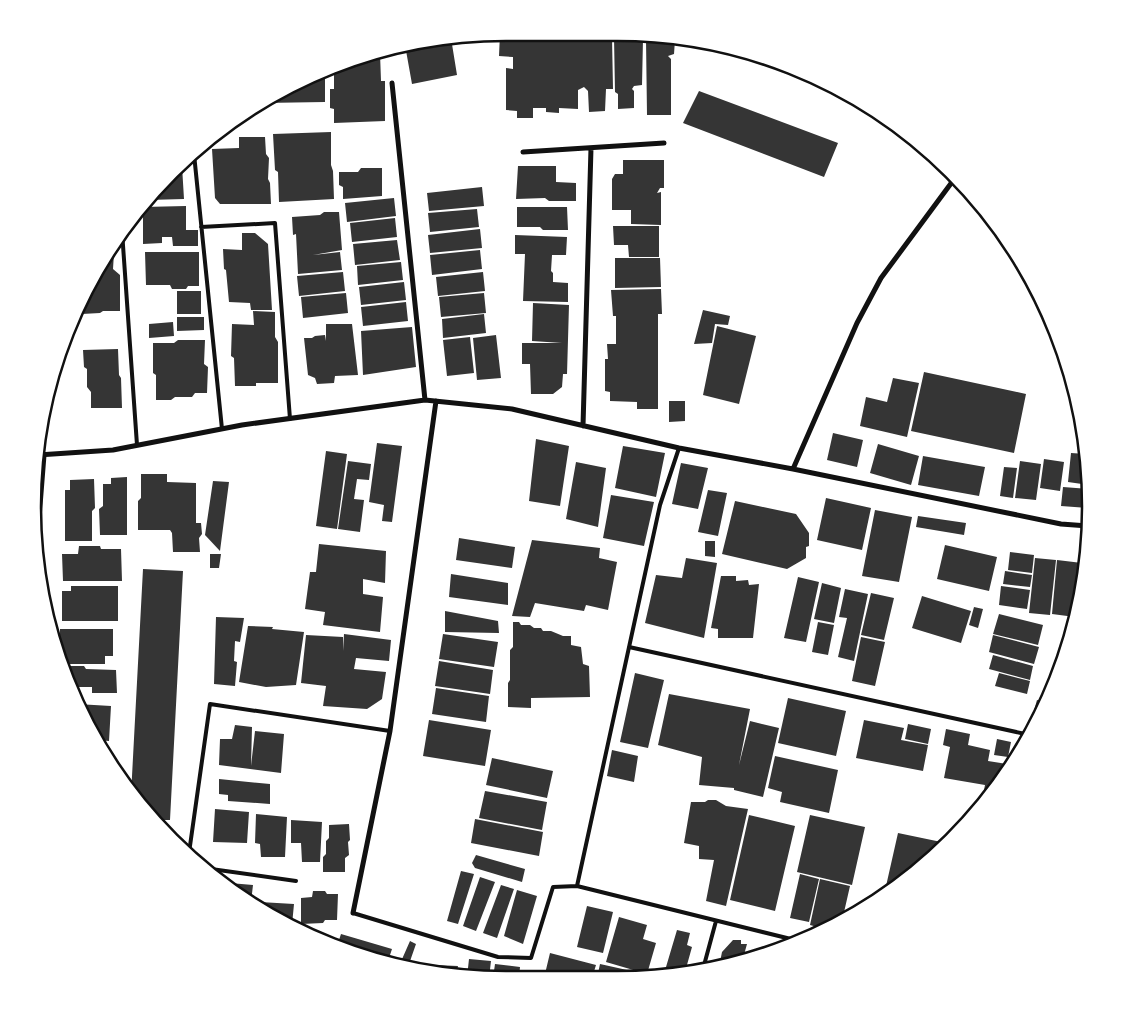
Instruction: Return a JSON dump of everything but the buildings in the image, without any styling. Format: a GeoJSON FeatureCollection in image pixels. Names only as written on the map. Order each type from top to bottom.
{"type":"FeatureCollection","features":[{"type":"Feature","properties":{"kind":"street"},"geometry":{"type":"LineString","coordinates":[[392,83],[425,400]]}},
{"type":"Feature","properties":{"kind":"street"},"geometry":{"type":"LineString","coordinates":[[523,152],[664,143]]}},
{"type":"Feature","properties":{"kind":"street"},"geometry":{"type":"LineString","coordinates":[[583,426],[591,148]]}},
{"type":"Feature","properties":{"kind":"street"},"geometry":{"type":"LineString","coordinates":[[793,469],[857,323],[881,278],[951,183]]}},
{"type":"Feature","properties":{"kind":"street"},"geometry":{"type":"LineString","coordinates":[[44,455],[113,450],[290,418],[425,400],[512,409],[679,448],[793,469],[1061,524],[1081,526]]}},
{"type":"Feature","properties":{"kind":"street"},"geometry":{"type":"LineString","coordinates":[[352,913],[390,731],[436,401]]}},
{"type":"Feature","properties":{"kind":"lane"},"geometry":{"type":"LineString","coordinates":[[195,162],[222,430]]}},
{"type":"Feature","properties":{"kind":"lane"},"geometry":{"type":"LineString","coordinates":[[201,227],[276,223],[290,418]]}},
{"type":"Feature","properties":{"kind":"lane"},"geometry":{"type":"LineString","coordinates":[[123,244],[137,445]]}},
{"type":"Feature","properties":{"kind":"lane"},"geometry":{"type":"LineString","coordinates":[[577,886],[660,505],[679,448]]}},
{"type":"Feature","properties":{"kind":"lane"},"geometry":{"type":"LineString","coordinates":[[629,647],[1022,733]]}},
{"type":"Feature","properties":{"kind":"lane"},"geometry":{"type":"LineString","coordinates":[[190,846],[210,704],[390,731]]}},
{"type":"Feature","properties":{"kind":"lane"},"geometry":{"type":"LineString","coordinates":[[217,870],[296,881]]}},
{"type":"Feature","properties":{"kind":"lane"},"geometry":{"type":"LineString","coordinates":[[352,913],[498,957],[531,958],[553,887],[577,886],[787,938]]}},
{"type":"Feature","properties":{"kind":"lane"},"geometry":{"type":"LineString","coordinates":[[705,963],[716,920]]}}]}
